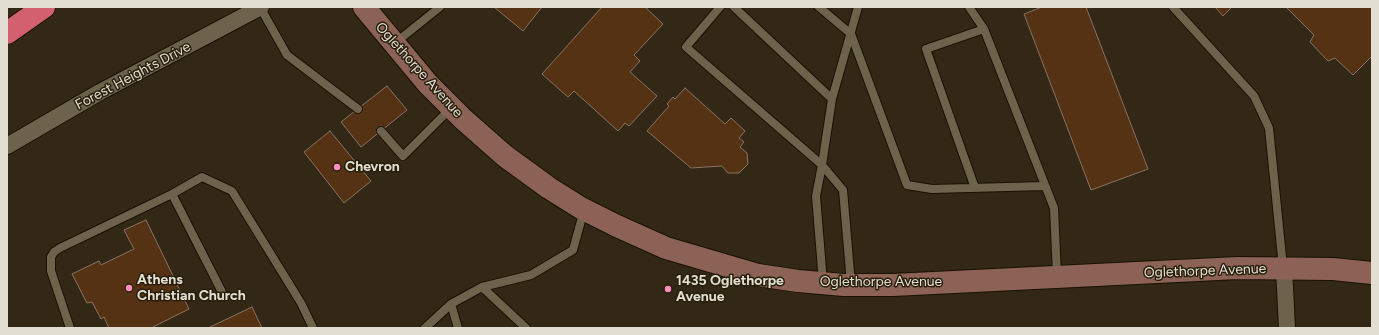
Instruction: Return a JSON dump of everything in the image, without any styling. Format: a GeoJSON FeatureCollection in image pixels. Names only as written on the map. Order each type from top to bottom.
{"type":"FeatureCollection","features":[{"type":"Feature","properties":{"kind":"highway"},"geometry":{"type":"LineString","coordinates":[[7,33],[44,7]]}},
{"type":"Feature","properties":{"kind":"main road","name":"Oglethorpe Avenue"},"geometry":{"type":"LineString","coordinates":[[364,7],[428,84],[463,119],[505,156],[549,188],[585,210],[666,248],[758,275],[823,283],[893,285],[1238,268],[1333,269],[1372,273]]}},
{"type":"Feature","properties":{"kind":"street","name":"Forest Heights Drive"},"geometry":{"type":"LineString","coordinates":[[7,146],[100,92],[260,7]]}},
{"type":"Feature","properties":{"kind":"street"},"geometry":{"type":"LineString","coordinates":[[1284,268],[1287,328]]}},
{"type":"Feature","properties":{"kind":"lane"},"geometry":{"type":"LineString","coordinates":[[260,7],[287,55],[358,109]]}},
{"type":"Feature","properties":{"kind":"lane"},"geometry":{"type":"LineString","coordinates":[[395,44],[440,7]]}},
{"type":"Feature","properties":{"kind":"lane"},"geometry":{"type":"LineString","coordinates":[[720,7],[686,47],[822,165],[843,190],[851,285]]}},
{"type":"Feature","properties":{"kind":"lane"},"geometry":{"type":"LineString","coordinates":[[734,7],[832,99]]}},
{"type":"Feature","properties":{"kind":"lane"},"geometry":{"type":"LineString","coordinates":[[819,7],[851,34],[907,184],[932,189],[1045,186]]}},
{"type":"Feature","properties":{"kind":"lane"},"geometry":{"type":"LineString","coordinates":[[823,283],[816,196],[832,99],[858,7]]}},
{"type":"Feature","properties":{"kind":"lane"},"geometry":{"type":"LineString","coordinates":[[969,7],[984,30],[1054,208],[1058,277]]}},
{"type":"Feature","properties":{"kind":"lane"},"geometry":{"type":"LineString","coordinates":[[1173,7],[1254,96],[1269,128],[1284,268]]}},
{"type":"Feature","properties":{"kind":"lane"},"geometry":{"type":"LineString","coordinates":[[975,188],[926,49],[984,30]]}},
{"type":"Feature","properties":{"kind":"lane"},"geometry":{"type":"LineString","coordinates":[[381,131],[403,156],[452,108]]}},
{"type":"Feature","properties":{"kind":"lane"},"geometry":{"type":"LineString","coordinates":[[70,328],[51,271],[51,257],[54,252],[172,194],[202,177],[232,192],[300,303],[313,328]]}},
{"type":"Feature","properties":{"kind":"lane"},"geometry":{"type":"LineString","coordinates":[[172,194],[222,292]]}},
{"type":"Feature","properties":{"kind":"lane"},"geometry":{"type":"LineString","coordinates":[[425,328],[451,304],[482,286],[531,275],[572,250],[585,210]]}},
{"type":"Feature","properties":{"kind":"lane"},"geometry":{"type":"LineString","coordinates":[[482,286],[526,328]]}},
{"type":"Feature","properties":{"kind":"lane"},"geometry":{"type":"LineString","coordinates":[[451,304],[458,328]]}},
{"type":"Feature","properties":{"kind":"building"},"geometry":{"type":"Polygon","coordinates":[[[494,7],[542,7],[523,31],[494,7]]]}},
{"type":"Feature","properties":{"kind":"building"},"geometry":{"type":"Polygon","coordinates":[[[602,7],[645,7],[663,24],[634,55],[640,61],[630,72],[657,96],[629,126],[625,123],[618,131],[574,91],[568,97],[542,74],[602,7]]]}},
{"type":"Feature","properties":{"kind":"building"},"geometry":{"type":"Polygon","coordinates":[[[1042,7],[1086,7],[1148,169],[1091,190],[1024,14],[1042,7]]]}},
{"type":"Feature","properties":{"kind":"building"},"geometry":{"type":"Polygon","coordinates":[[[1215,7],[1232,7],[1223,16],[1215,7]]]}},
{"type":"Feature","properties":{"kind":"building"},"geometry":{"type":"Polygon","coordinates":[[[1286,7],[1372,7],[1372,56],[1353,75],[1335,58],[1328,61],[1310,42],[1314,35],[1286,7]]]}},
{"type":"Feature","properties":{"kind":"building","name":"Chevron"},"geometry":{"type":"Polygon","coordinates":[[[387,86],[407,110],[361,147],[341,122],[387,86]]]}},
{"type":"Feature","properties":{"kind":"building"},"geometry":{"type":"Polygon","coordinates":[[[685,88],[725,124],[731,118],[745,131],[739,138],[744,142],[740,147],[747,153],[748,164],[739,173],[728,173],[722,166],[691,168],[647,131],[669,106],[667,104],[673,97],[675,99],[685,88]]]}},
{"type":"Feature","properties":{"kind":"building","name":"Chevron"},"geometry":{"type":"Polygon","coordinates":[[[330,131],[371,181],[344,203],[304,152],[330,131]]]}},
{"type":"Feature","properties":{"kind":"building","name":"Athens Christian Church"},"geometry":{"type":"Polygon","coordinates":[[[146,220],[189,309],[151,328],[109,328],[104,317],[101,319],[92,302],[87,303],[72,274],[99,261],[101,265],[134,249],[124,230],[146,220]]]}},
{"type":"Feature","properties":{"kind":"building","name":"Athens Christian Church"},"geometry":{"type":"Polygon","coordinates":[[[252,307],[262,328],[208,328],[252,307]]]}},
{"type":"Feature","properties":{"kind":"place","name":"Chevron"},"geometry":{"type":"Point","coordinates":[337,167]}},
{"type":"Feature","properties":{"kind":"place","name":"Athens Christian Church"},"geometry":{"type":"Point","coordinates":[129,288]}},
{"type":"Feature","properties":{"kind":"place","name":"1435 Oglethorpe Avenue"},"geometry":{"type":"Point","coordinates":[668,289]}}]}
